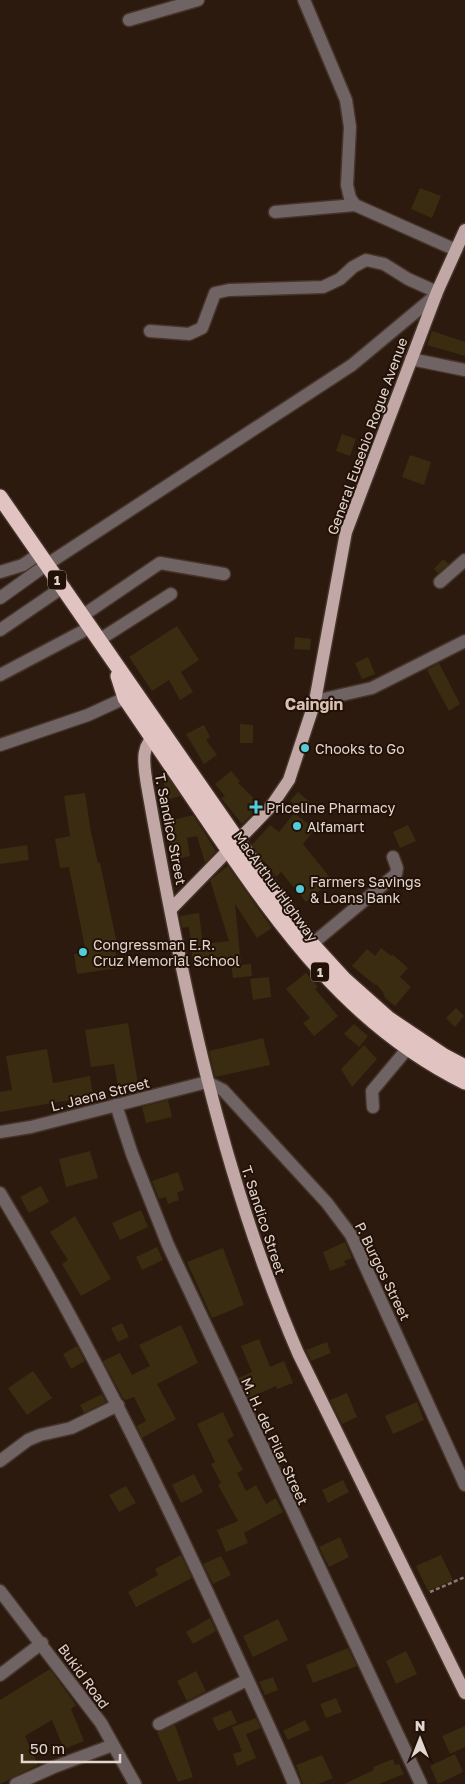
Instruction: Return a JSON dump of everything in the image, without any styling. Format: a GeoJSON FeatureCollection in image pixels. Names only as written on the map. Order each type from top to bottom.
{"type":"FeatureCollection","features":[{"type":"Feature","properties":{"kind":"highway","name":"MacArthur Highway"},"geometry":{"type":"LineString","coordinates":[[0,497],[41,564],[63,587],[99,640],[157,734],[234,846],[346,999],[413,1043],[465,1082]]}},
{"type":"Feature","properties":{"kind":"highway","name":"MacArthur Highway"},"geometry":{"type":"LineString","coordinates":[[113,663],[124,698],[157,734]]}},
{"type":"Feature","properties":{"kind":"highway","name":"MacArthur Highway"},"geometry":{"type":"LineString","coordinates":[[413,1043],[465,1067]]}},
{"type":"Feature","properties":{"kind":"main road","name":"General Eusebio Rogue Avenue"},"geometry":{"type":"LineString","coordinates":[[171,909],[272,805],[289,780],[315,701],[346,532],[436,293],[464,235]]}},
{"type":"Feature","properties":{"kind":"main road","name":"T. Sandico Street"},"geometry":{"type":"LineString","coordinates":[[157,734],[145,747],[145,771],[207,1082],[236,1188],[275,1298],[298,1353],[417,1598],[465,1692]]}},
{"type":"Feature","properties":{"kind":"street"},"geometry":{"type":"LineString","coordinates":[[129,20],[198,0]]}},
{"type":"Feature","properties":{"kind":"street"},"geometry":{"type":"LineString","coordinates":[[304,0],[346,100],[350,127],[348,185],[350,198],[355,206]]}},
{"type":"Feature","properties":{"kind":"street"},"geometry":{"type":"LineString","coordinates":[[275,212],[355,206],[456,250]]}},
{"type":"Feature","properties":{"kind":"street"},"geometry":{"type":"LineString","coordinates":[[0,598],[41,564],[352,365],[436,293],[384,264],[366,260],[353,267],[340,279],[323,288],[229,290],[214,294],[202,328],[189,334],[150,331]]}},
{"type":"Feature","properties":{"kind":"street"},"geometry":{"type":"LineString","coordinates":[[411,359],[465,370]]}},
{"type":"Feature","properties":{"kind":"street"},"geometry":{"type":"LineString","coordinates":[[440,582],[465,560]]}},
{"type":"Feature","properties":{"kind":"street"},"geometry":{"type":"LineString","coordinates":[[0,675],[86,622],[160,563],[224,574]]}},
{"type":"Feature","properties":{"kind":"street"},"geometry":{"type":"LineString","coordinates":[[0,572],[23,565],[41,564]]}},
{"type":"Feature","properties":{"kind":"street"},"geometry":{"type":"LineString","coordinates":[[0,630],[63,587]]}},
{"type":"Feature","properties":{"kind":"street"},"geometry":{"type":"LineString","coordinates":[[99,640],[171,594]]}},
{"type":"Feature","properties":{"kind":"street"},"geometry":{"type":"LineString","coordinates":[[315,701],[372,688],[465,641]]}},
{"type":"Feature","properties":{"kind":"street"},"geometry":{"type":"LineString","coordinates":[[0,745],[88,715],[124,698]]}},
{"type":"Feature","properties":{"kind":"street"},"geometry":{"type":"LineString","coordinates":[[307,948],[396,874],[397,868],[393,858]]}},
{"type":"Feature","properties":{"kind":"street"},"geometry":{"type":"LineString","coordinates":[[373,1108],[372,1091],[413,1043]]}},
{"type":"Feature","properties":{"kind":"street","name":"L. Jaena Street"},"geometry":{"type":"LineString","coordinates":[[0,1132],[31,1127],[207,1082]]}},
{"type":"Feature","properties":{"kind":"street","name":"P. Burgos Street"},"geometry":{"type":"LineString","coordinates":[[207,1082],[223,1090],[240,1106],[340,1218],[351,1235],[465,1485]]}},
{"type":"Feature","properties":{"kind":"street","name":"M. H. del Pilar Street"},"geometry":{"type":"LineString","coordinates":[[116,1105],[135,1163],[172,1254],[421,1784]]}},
{"type":"Feature","properties":{"kind":"street"},"geometry":{"type":"LineString","coordinates":[[0,1193],[30,1243],[118,1405],[186,1547],[294,1784]]}},
{"type":"Feature","properties":{"kind":"street"},"geometry":{"type":"LineString","coordinates":[[0,1461],[28,1440],[40,1434],[71,1428],[118,1405]]}},
{"type":"Feature","properties":{"kind":"street","name":"Bukid Road"},"geometry":{"type":"LineString","coordinates":[[0,1591],[42,1643],[101,1723],[135,1784]]}},
{"type":"Feature","properties":{"kind":"street"},"geometry":{"type":"LineString","coordinates":[[0,1675],[42,1643]]}},
{"type":"Feature","properties":{"kind":"street"},"geometry":{"type":"LineString","coordinates":[[159,1724],[247,1680]]}},
{"type":"Feature","properties":{"kind":"street"},"geometry":{"type":"LineString","coordinates":[[16,1784],[54,1766],[113,1745]]}},
{"type":"Feature","properties":{"kind":"path"},"geometry":{"type":"LineString","coordinates":[[417,1598],[465,1577]]}},
{"type":"Feature","properties":{"kind":"building"},"geometry":{"type":"Polygon","coordinates":[[[420,188],[441,196],[432,218],[411,209],[420,188]]]}},
{"type":"Feature","properties":{"kind":"building"},"geometry":{"type":"Polygon","coordinates":[[[432,331],[465,342],[465,356],[427,345],[432,331]]]}},
{"type":"Feature","properties":{"kind":"building"},"geometry":{"type":"Polygon","coordinates":[[[342,434],[356,439],[350,456],[336,451],[342,434]]]}},
{"type":"Feature","properties":{"kind":"building"},"geometry":{"type":"Polygon","coordinates":[[[410,455],[431,462],[424,485],[402,477],[410,455]]]}},
{"type":"Feature","properties":{"kind":"building"},"geometry":{"type":"Polygon","coordinates":[[[443,559],[449,564],[438,573],[434,569],[443,559]]]}},
{"type":"Feature","properties":{"kind":"building"},"geometry":{"type":"Polygon","coordinates":[[[177,626],[199,660],[181,672],[193,692],[180,700],[169,680],[152,691],[129,657],[177,626]]]}},
{"type":"Feature","properties":{"kind":"building"},"geometry":{"type":"Polygon","coordinates":[[[295,637],[311,639],[310,650],[294,649],[295,637]]]}},
{"type":"Feature","properties":{"kind":"building"},"geometry":{"type":"Polygon","coordinates":[[[368,657],[375,674],[362,679],[355,663],[368,657]]]}},
{"type":"Feature","properties":{"kind":"building"},"geometry":{"type":"Polygon","coordinates":[[[439,663],[460,704],[449,711],[427,670],[439,663]]]}},
{"type":"Feature","properties":{"kind":"building"},"geometry":{"type":"Polygon","coordinates":[[[240,724],[253,725],[253,743],[240,743],[240,724]]]}},
{"type":"Feature","properties":{"kind":"building"},"geometry":{"type":"Polygon","coordinates":[[[204,725],[210,737],[206,740],[217,755],[204,764],[186,734],[204,725]]]}},
{"type":"Feature","properties":{"kind":"building"},"geometry":{"type":"Polygon","coordinates":[[[162,769],[172,783],[181,796],[166,800],[162,769]]]}},
{"type":"Feature","properties":{"kind":"building"},"geometry":{"type":"Polygon","coordinates":[[[231,771],[240,781],[238,783],[261,805],[242,824],[221,798],[225,796],[215,784],[231,771]]]}},
{"type":"Feature","properties":{"kind":"building"},"geometry":{"type":"Polygon","coordinates":[[[298,792],[310,802],[303,811],[290,801],[298,792]]]}},
{"type":"Feature","properties":{"kind":"building"},"geometry":{"type":"Polygon","coordinates":[[[85,793],[91,832],[98,863],[100,863],[117,944],[114,944],[118,968],[77,974],[74,954],[86,953],[69,867],[60,868],[55,839],[70,836],[64,796],[85,793]]]}},
{"type":"Feature","properties":{"kind":"building"},"geometry":{"type":"Polygon","coordinates":[[[294,813],[315,829],[303,844],[332,880],[306,902],[281,872],[276,877],[252,845],[270,825],[279,832],[294,813]]]}},
{"type":"Feature","properties":{"kind":"building"},"geometry":{"type":"Polygon","coordinates":[[[193,815],[216,851],[205,863],[197,836],[187,838],[190,856],[173,860],[165,822],[193,815]]]}},
{"type":"Feature","properties":{"kind":"building"},"geometry":{"type":"Polygon","coordinates":[[[408,825],[416,841],[400,848],[393,832],[408,825]]]}},
{"type":"Feature","properties":{"kind":"building"},"geometry":{"type":"Polygon","coordinates":[[[27,845],[29,860],[0,864],[0,849],[27,845]]]}},
{"type":"Feature","properties":{"kind":"building"},"geometry":{"type":"Polygon","coordinates":[[[228,866],[272,928],[257,938],[235,904],[241,965],[251,964],[252,976],[233,978],[231,963],[193,967],[189,927],[182,928],[180,916],[199,913],[203,944],[229,941],[210,880],[228,866]]]}},
{"type":"Feature","properties":{"kind":"building"},"geometry":{"type":"Polygon","coordinates":[[[381,948],[391,956],[392,954],[408,968],[400,977],[411,987],[395,1006],[385,998],[383,992],[376,984],[352,966],[367,949],[375,956],[381,948]]]}},
{"type":"Feature","properties":{"kind":"building"},"geometry":{"type":"Polygon","coordinates":[[[306,973],[318,987],[315,989],[338,1016],[314,1036],[303,1023],[310,1018],[286,989],[306,973]]]}},
{"type":"Feature","properties":{"kind":"building"},"geometry":{"type":"Polygon","coordinates":[[[269,977],[271,997],[253,1000],[250,979],[269,977]]]}},
{"type":"Feature","properties":{"kind":"building"},"geometry":{"type":"Polygon","coordinates":[[[456,1008],[464,1016],[455,1027],[446,1018],[456,1008]]]}},
{"type":"Feature","properties":{"kind":"building"},"geometry":{"type":"Polygon","coordinates":[[[128,1023],[139,1090],[119,1093],[114,1064],[91,1067],[85,1030],[128,1023]]]}},
{"type":"Feature","properties":{"kind":"building"},"geometry":{"type":"Polygon","coordinates":[[[354,1024],[368,1036],[359,1047],[344,1034],[354,1024]]]}},
{"type":"Feature","properties":{"kind":"building"},"geometry":{"type":"Polygon","coordinates":[[[263,1038],[270,1065],[215,1077],[209,1051],[263,1038]]]}},
{"type":"Feature","properties":{"kind":"building"},"geometry":{"type":"Polygon","coordinates":[[[364,1045],[377,1059],[352,1087],[341,1069],[364,1045]]]}},
{"type":"Feature","properties":{"kind":"building"},"geometry":{"type":"Polygon","coordinates":[[[47,1049],[53,1083],[90,1076],[93,1096],[0,1112],[0,1092],[12,1090],[6,1056],[47,1049]]]}},
{"type":"Feature","properties":{"kind":"building"},"geometry":{"type":"Polygon","coordinates":[[[168,1100],[172,1117],[146,1123],[142,1107],[168,1100]]]}},
{"type":"Feature","properties":{"kind":"building"},"geometry":{"type":"Polygon","coordinates":[[[90,1151],[98,1178],[66,1187],[59,1159],[90,1151]]]}},
{"type":"Feature","properties":{"kind":"building"},"geometry":{"type":"Polygon","coordinates":[[[178,1172],[184,1190],[177,1193],[179,1200],[168,1204],[166,1197],[159,1199],[152,1181],[178,1172]]]}},
{"type":"Feature","properties":{"kind":"building"},"geometry":{"type":"Polygon","coordinates":[[[41,1186],[49,1202],[29,1213],[20,1197],[41,1186]]]}},
{"type":"Feature","properties":{"kind":"building"},"geometry":{"type":"Polygon","coordinates":[[[141,1210],[148,1227],[120,1240],[112,1223],[141,1210]]]}},
{"type":"Feature","properties":{"kind":"building"},"geometry":{"type":"Polygon","coordinates":[[[75,1216],[111,1279],[81,1296],[62,1264],[68,1260],[50,1232],[75,1216]]]}},
{"type":"Feature","properties":{"kind":"building"},"geometry":{"type":"Polygon","coordinates":[[[345,1242],[352,1258],[344,1261],[346,1265],[330,1271],[323,1252],[345,1242]]]}},
{"type":"Feature","properties":{"kind":"building"},"geometry":{"type":"Polygon","coordinates":[[[157,1247],[163,1260],[142,1270],[136,1257],[157,1247]]]}},
{"type":"Feature","properties":{"kind":"building"},"geometry":{"type":"Polygon","coordinates":[[[223,1248],[244,1305],[212,1318],[187,1262],[223,1248]]]}},
{"type":"Feature","properties":{"kind":"building"},"geometry":{"type":"Polygon","coordinates":[[[122,1323],[129,1337],[118,1342],[111,1328],[122,1323]]]}},
{"type":"Feature","properties":{"kind":"building"},"geometry":{"type":"Polygon","coordinates":[[[181,1325],[198,1363],[157,1384],[176,1419],[142,1438],[137,1426],[146,1421],[134,1397],[126,1400],[123,1398],[103,1361],[120,1353],[132,1375],[150,1366],[139,1345],[181,1325]]]}},
{"type":"Feature","properties":{"kind":"building"},"geometry":{"type":"Polygon","coordinates":[[[259,1339],[270,1367],[284,1361],[293,1383],[277,1389],[276,1386],[249,1398],[239,1378],[252,1372],[241,1346],[259,1339]]]}},
{"type":"Feature","properties":{"kind":"building"},"geometry":{"type":"Polygon","coordinates":[[[327,1342],[331,1353],[311,1361],[306,1350],[327,1342]]]}},
{"type":"Feature","properties":{"kind":"building"},"geometry":{"type":"Polygon","coordinates":[[[77,1346],[85,1361],[71,1369],[63,1354],[77,1346]]]}},
{"type":"Feature","properties":{"kind":"building"},"geometry":{"type":"Polygon","coordinates":[[[33,1371],[52,1398],[27,1415],[8,1388],[33,1371]]]}},
{"type":"Feature","properties":{"kind":"building"},"geometry":{"type":"Polygon","coordinates":[[[347,1393],[357,1417],[342,1424],[330,1400],[347,1393]]]}},
{"type":"Feature","properties":{"kind":"building"},"geometry":{"type":"Polygon","coordinates":[[[102,1394],[106,1402],[84,1413],[80,1405],[102,1394]]]}},
{"type":"Feature","properties":{"kind":"building"},"geometry":{"type":"Polygon","coordinates":[[[417,1402],[424,1420],[393,1434],[385,1416],[417,1402]]]}},
{"type":"Feature","properties":{"kind":"building"},"geometry":{"type":"Polygon","coordinates":[[[223,1412],[234,1436],[227,1440],[243,1470],[237,1473],[246,1491],[256,1485],[266,1504],[276,1498],[283,1512],[244,1533],[248,1543],[226,1552],[217,1530],[238,1521],[218,1485],[221,1483],[211,1464],[215,1462],[197,1424],[223,1412]]]}},
{"type":"Feature","properties":{"kind":"building"},"geometry":{"type":"Polygon","coordinates":[[[194,1474],[203,1492],[181,1503],[172,1485],[194,1474]]]}},
{"type":"Feature","properties":{"kind":"building"},"geometry":{"type":"Polygon","coordinates":[[[343,1480],[349,1492],[328,1503],[322,1490],[343,1480]]]}},
{"type":"Feature","properties":{"kind":"building"},"geometry":{"type":"Polygon","coordinates":[[[126,1486],[136,1503],[119,1512],[109,1495],[126,1486]]]}},
{"type":"Feature","properties":{"kind":"building"},"geometry":{"type":"Polygon","coordinates":[[[340,1537],[349,1557],[329,1567],[319,1547],[340,1537]]]}},
{"type":"Feature","properties":{"kind":"building"},"geometry":{"type":"Polygon","coordinates":[[[181,1555],[192,1578],[136,1607],[128,1592],[158,1575],[155,1569],[181,1555]]]}},
{"type":"Feature","properties":{"kind":"building"},"geometry":{"type":"Polygon","coordinates":[[[441,1555],[453,1580],[428,1591],[416,1566],[441,1555]]]}},
{"type":"Feature","properties":{"kind":"building"},"geometry":{"type":"Polygon","coordinates":[[[221,1556],[231,1575],[213,1584],[203,1564],[221,1556]]]}},
{"type":"Feature","properties":{"kind":"building"},"geometry":{"type":"Polygon","coordinates":[[[210,1618],[216,1631],[193,1644],[186,1632],[210,1618]]]}},
{"type":"Feature","properties":{"kind":"building"},"geometry":{"type":"Polygon","coordinates":[[[278,1619],[288,1640],[253,1657],[243,1636],[278,1619]]]}},
{"type":"Feature","properties":{"kind":"building"},"geometry":{"type":"Polygon","coordinates":[[[348,1648],[357,1666],[313,1683],[306,1665],[348,1648]]]}},
{"type":"Feature","properties":{"kind":"building"},"geometry":{"type":"Polygon","coordinates":[[[406,1651],[417,1674],[396,1684],[386,1661],[406,1651]]]}},
{"type":"Feature","properties":{"kind":"building"},"geometry":{"type":"Polygon","coordinates":[[[50,1669],[76,1705],[71,1709],[84,1741],[64,1749],[52,1720],[25,1736],[38,1765],[0,1784],[0,1700],[50,1669]]]}},
{"type":"Feature","properties":{"kind":"building"},"geometry":{"type":"Polygon","coordinates":[[[196,1671],[206,1691],[187,1701],[177,1681],[196,1671]]]}},
{"type":"Feature","properties":{"kind":"building"},"geometry":{"type":"Polygon","coordinates":[[[273,1677],[278,1690],[265,1695],[259,1682],[273,1677]]]}},
{"type":"Feature","properties":{"kind":"building"},"geometry":{"type":"Polygon","coordinates":[[[336,1698],[342,1712],[326,1718],[320,1704],[336,1698]]]}},
{"type":"Feature","properties":{"kind":"building"},"geometry":{"type":"Polygon","coordinates":[[[231,1710],[237,1723],[218,1731],[212,1718],[231,1710]]]}},
{"type":"Feature","properties":{"kind":"building"},"geometry":{"type":"Polygon","coordinates":[[[256,1718],[261,1728],[246,1734],[256,1758],[237,1766],[233,1754],[242,1751],[232,1727],[256,1718]]]}},
{"type":"Feature","properties":{"kind":"building"},"geometry":{"type":"Polygon","coordinates":[[[305,1720],[310,1730],[288,1740],[283,1731],[305,1720]]]}},
{"type":"Feature","properties":{"kind":"building"},"geometry":{"type":"Polygon","coordinates":[[[175,1725],[193,1777],[178,1782],[157,1732],[175,1725]]]}},
{"type":"Feature","properties":{"kind":"building"},"geometry":{"type":"Polygon","coordinates":[[[465,1726],[465,1747],[450,1754],[442,1736],[465,1726]]]}},
{"type":"Feature","properties":{"kind":"building"},"geometry":{"type":"Polygon","coordinates":[[[455,1754],[463,1772],[438,1784],[430,1766],[455,1754]]]}},
{"type":"Feature","properties":{"kind":"building"},"geometry":{"type":"Polygon","coordinates":[[[322,1755],[333,1778],[318,1784],[303,1784],[296,1765],[322,1755]]]}},
{"type":"Feature","properties":{"kind":"building"},"geometry":{"type":"Polygon","coordinates":[[[393,1759],[395,1765],[399,1764],[404,1774],[379,1784],[344,1784],[374,1770],[373,1767],[393,1759]]]}},
{"type":"Feature","properties":{"kind":"place","name":"Chooks to Go"},"geometry":{"type":"Point","coordinates":[305,748]}},
{"type":"Feature","properties":{"kind":"place","name":"Priceline Pharmacy"},"geometry":{"type":"Point","coordinates":[256,807]}},
{"type":"Feature","properties":{"kind":"place","name":"Alfamart"},"geometry":{"type":"Point","coordinates":[297,826]}},
{"type":"Feature","properties":{"kind":"place","name":"Farmers Savings & Loans Bank"},"geometry":{"type":"Point","coordinates":[300,889]}},
{"type":"Feature","properties":{"kind":"place","name":"Congressman E.R. Cruz Memorial School"},"geometry":{"type":"Point","coordinates":[83,952]}},
{"type":"Feature","properties":{"kind":"district","name":"Caingin"},"geometry":{"type":"Point","coordinates":[314,704]}}]}
